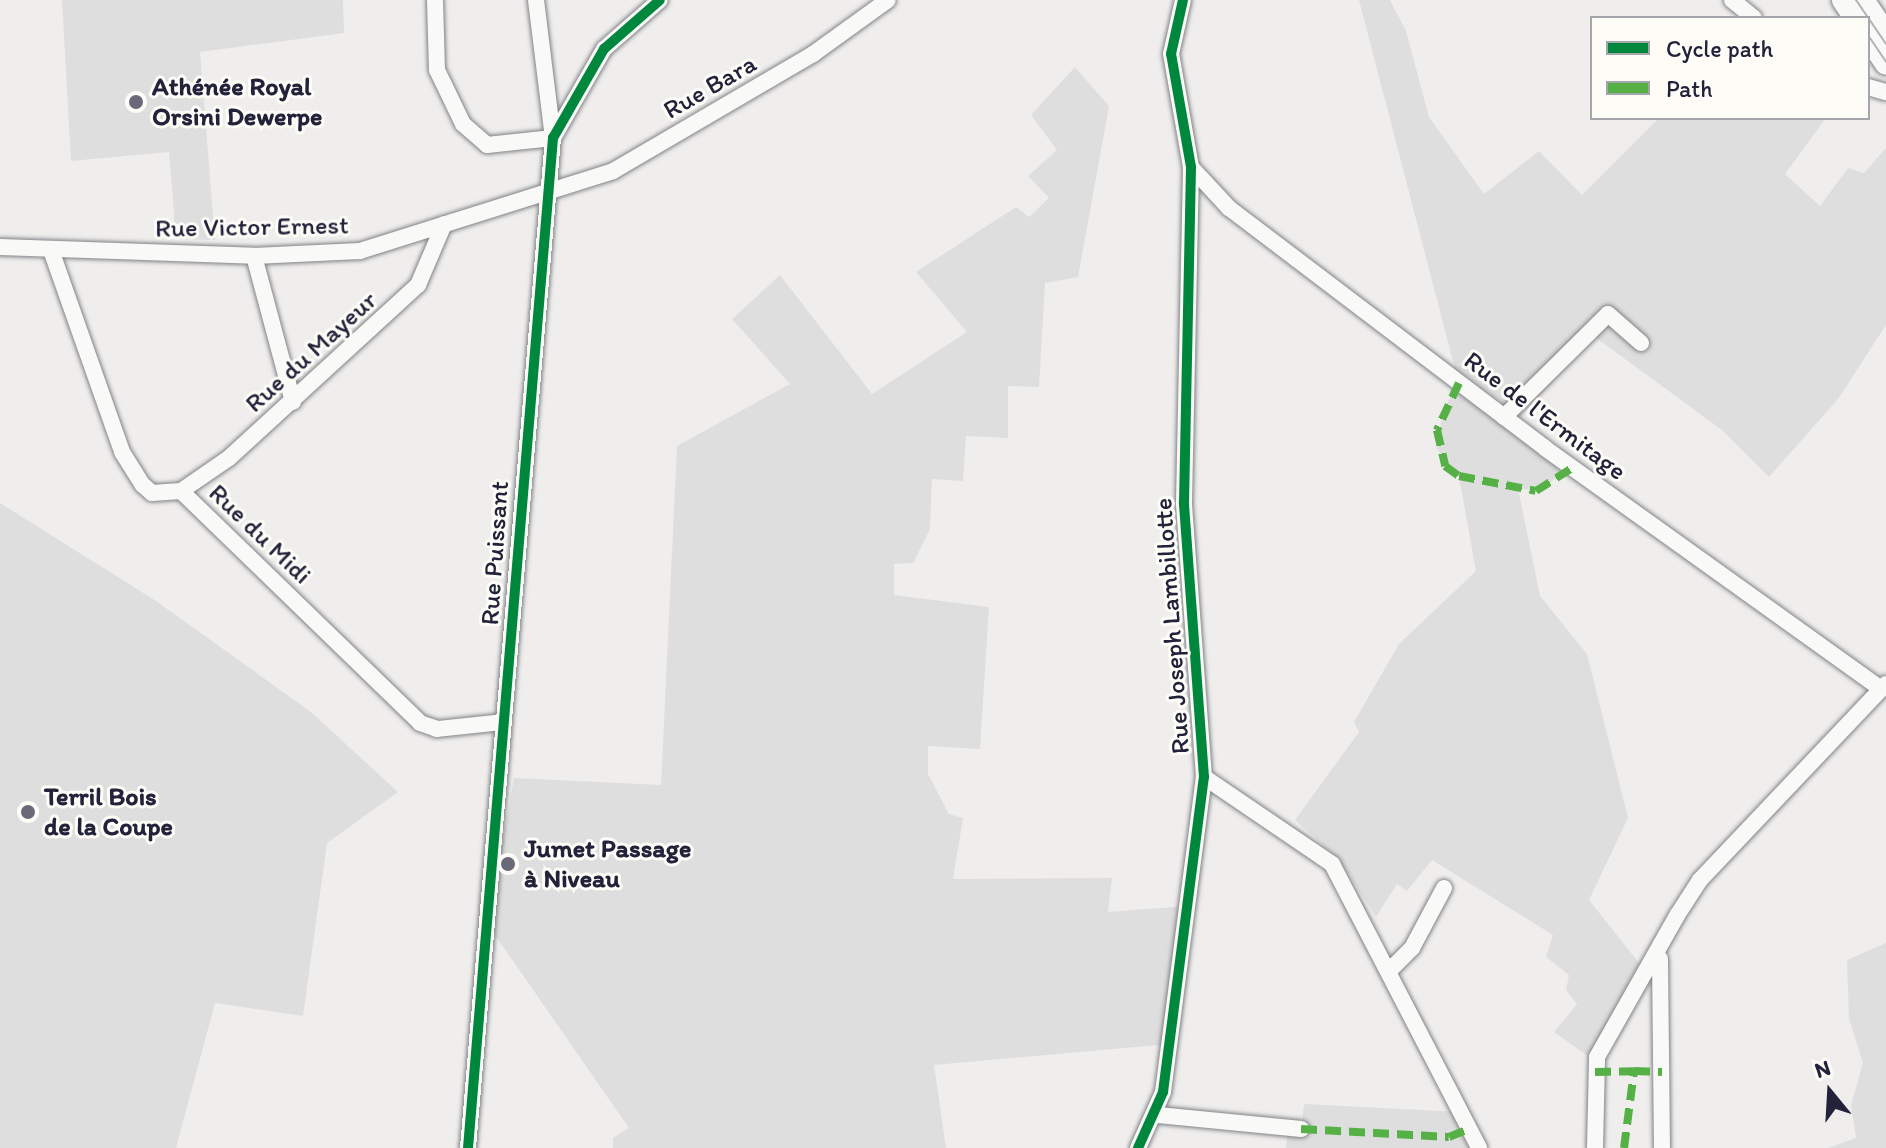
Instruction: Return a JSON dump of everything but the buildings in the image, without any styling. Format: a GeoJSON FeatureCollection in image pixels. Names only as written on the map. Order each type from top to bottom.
{"type":"FeatureCollection","features":[{"type":"Feature","properties":{"kind":"main road"},"geometry":{"type":"LineString","coordinates":[[1863,0],[1886,34]]}},
{"type":"Feature","properties":{"kind":"main road"},"geometry":{"type":"LineString","coordinates":[[1870,40],[1886,64]]}},
{"type":"Feature","properties":{"kind":"street"},"geometry":{"type":"LineString","coordinates":[[435,0],[437,70],[463,124],[487,145],[553,138],[536,0]]}},
{"type":"Feature","properties":{"kind":"street","name":"Rue Puissant"},"geometry":{"type":"LineString","coordinates":[[468,1148],[545,193],[553,138],[604,49],[660,0]]}},
{"type":"Feature","properties":{"kind":"street","name":"Rue Bara"},"geometry":{"type":"LineString","coordinates":[[545,193],[613,171],[813,54],[888,0]]}},
{"type":"Feature","properties":{"kind":"street","name":"Rue Joseph Lambillotte"},"geometry":{"type":"LineString","coordinates":[[1138,1148],[1158,1115],[1204,777],[1184,502],[1191,167],[1171,54],[1183,0]]}},
{"type":"Feature","properties":{"kind":"street"},"geometry":{"type":"LineString","coordinates":[[1732,0],[1752,16]]}},
{"type":"Feature","properties":{"kind":"street","name":"Rue de l'Ermitage"},"geometry":{"type":"LineString","coordinates":[[1191,167],[1229,208],[1504,417],[1884,687]]}},
{"type":"Feature","properties":{"kind":"street","name":"Rue Victor Ernest"},"geometry":{"type":"LineString","coordinates":[[0,247],[254,256],[360,251],[545,193]]}},
{"type":"Feature","properties":{"kind":"street","name":"Rue du Mayeur"},"geometry":{"type":"LineString","coordinates":[[181,491],[293,402],[418,285],[444,224]]}},
{"type":"Feature","properties":{"kind":"street","name":"Rue du Midi"},"geometry":{"type":"LineString","coordinates":[[51,250],[122,452],[152,493],[181,491],[420,723],[437,729],[504,722]]}},
{"type":"Feature","properties":{"kind":"street"},"geometry":{"type":"LineString","coordinates":[[254,256],[293,402]]}},
{"type":"Feature","properties":{"kind":"street"},"geometry":{"type":"LineString","coordinates":[[1504,417],[1608,314],[1641,343]]}},
{"type":"Feature","properties":{"kind":"street"},"geometry":{"type":"LineString","coordinates":[[1595,1148],[1597,1057],[1660,957],[1700,880],[1884,687]]}},
{"type":"Feature","properties":{"kind":"street"},"geometry":{"type":"LineString","coordinates":[[1204,777],[1332,864],[1479,1148]]}},
{"type":"Feature","properties":{"kind":"street"},"geometry":{"type":"LineString","coordinates":[[1389,971],[1412,948],[1444,888]]}},
{"type":"Feature","properties":{"kind":"street"},"geometry":{"type":"LineString","coordinates":[[1660,957],[1662,1148]]}},
{"type":"Feature","properties":{"kind":"street"},"geometry":{"type":"LineString","coordinates":[[1158,1115],[1301,1129]]}},
{"type":"Feature","properties":{"kind":"shaded area","name":"Athénée Royal Orsini Dewerpe"},"geometry":{"type":"Polygon","coordinates":[[[62,0],[343,0],[344,33],[200,52],[215,240],[176,239],[169,152],[71,161],[62,0]]]}},
{"type":"Feature","properties":{"kind":"shaded area"},"geometry":{"type":"Polygon","coordinates":[[[1359,0],[1390,0],[1406,31],[1429,117],[1484,194],[1539,151],[1582,195],[1657,120],[1825,120],[1785,174],[1820,206],[1848,168],[1864,173],[1886,148],[1886,325],[1838,399],[1769,477],[1722,430],[1595,337],[1521,416],[1455,369],[1359,0]]]}},
{"type":"Feature","properties":{"kind":"shaded area"},"geometry":{"type":"Polygon","coordinates":[[[1075,67],[1109,106],[1078,277],[1045,283],[1039,387],[1008,386],[1008,438],[966,436],[963,481],[932,479],[930,529],[913,563],[894,564],[894,595],[989,607],[980,749],[928,746],[928,774],[949,814],[963,818],[953,879],[1112,878],[1108,912],[1187,906],[1169,1044],[934,1065],[946,1148],[613,1148],[613,1138],[629,1128],[488,925],[514,778],[661,785],[677,446],[790,384],[732,319],[780,275],[872,394],[967,332],[916,272],[1016,207],[1029,217],[1049,198],[1028,176],[1057,150],[1031,115],[1075,67]]]}},
{"type":"Feature","properties":{"kind":"shaded area"},"geometry":{"type":"Polygon","coordinates":[[[1459,383],[1572,468],[1536,491],[1518,488],[1540,596],[1587,654],[1628,818],[1589,900],[1643,968],[1592,1059],[1554,1032],[1577,1004],[1566,990],[1569,975],[1546,957],[1553,935],[1432,860],[1407,891],[1397,884],[1376,917],[1339,860],[1295,820],[1359,732],[1354,722],[1399,644],[1476,571],[1459,477],[1437,449],[1443,410],[1459,383]]]}},
{"type":"Feature","properties":{"kind":"shaded area"},"geometry":{"type":"Polygon","coordinates":[[[0,503],[156,601],[311,712],[398,792],[327,843],[303,1016],[215,1003],[176,1148],[0,1148],[0,503]]]}},
{"type":"Feature","properties":{"kind":"shaded area"},"geometry":{"type":"Polygon","coordinates":[[[1886,943],[1886,1148],[1828,1148],[1856,1138],[1851,1105],[1863,1063],[1849,1019],[1847,960],[1886,943]]]}},
{"type":"Feature","properties":{"kind":"shaded area"},"geometry":{"type":"Polygon","coordinates":[[[1304,1104],[1460,1112],[1482,1148],[1286,1148],[1288,1128],[1301,1129],[1304,1104]]]}},
{"type":"Feature","properties":{"kind":"tram line"},"geometry":{"type":"LineString","coordinates":[[1856,0],[1867,16]]}},
{"type":"Feature","properties":{"kind":"tram line"},"geometry":{"type":"LineString","coordinates":[[1870,21],[1886,44]]}},
{"type":"Feature","properties":{"kind":"tram line"},"geometry":{"type":"LineString","coordinates":[[1870,38],[1886,62]]}},
{"type":"Feature","properties":{"kind":"marked path"},"geometry":{"type":"LineString","coordinates":[[1459,383],[1437,430],[1445,466],[1459,476],[1536,491],[1572,468]]}},
{"type":"Feature","properties":{"kind":"marked path"},"geometry":{"type":"LineString","coordinates":[[1595,1072],[1634,1071]]}},
{"type":"Feature","properties":{"kind":"marked path"},"geometry":{"type":"LineString","coordinates":[[1624,1148],[1634,1071],[1662,1072]]}},
{"type":"Feature","properties":{"kind":"marked path"},"geometry":{"type":"LineString","coordinates":[[1301,1129],[1449,1137],[1469,1129]]}},
{"type":"Feature","properties":{"kind":"cycle path"},"geometry":{"type":"LineString","coordinates":[[468,1148],[553,138],[604,49],[660,0]]}},
{"type":"Feature","properties":{"kind":"cycle path"},"geometry":{"type":"LineString","coordinates":[[1138,1148],[1163,1092],[1204,777],[1184,502],[1191,167],[1171,54],[1183,0]]}},
{"type":"Feature","properties":{"kind":"place","name":"Athénée Royal Orsini Dewerpe"},"geometry":{"type":"Point","coordinates":[136,102]}},
{"type":"Feature","properties":{"kind":"place","name":"Terril Bois de la Coupe"},"geometry":{"type":"Point","coordinates":[28,812]}},
{"type":"Feature","properties":{"kind":"place","name":"Jumet Passage à Niveau"},"geometry":{"type":"Point","coordinates":[508,864]}}]}
